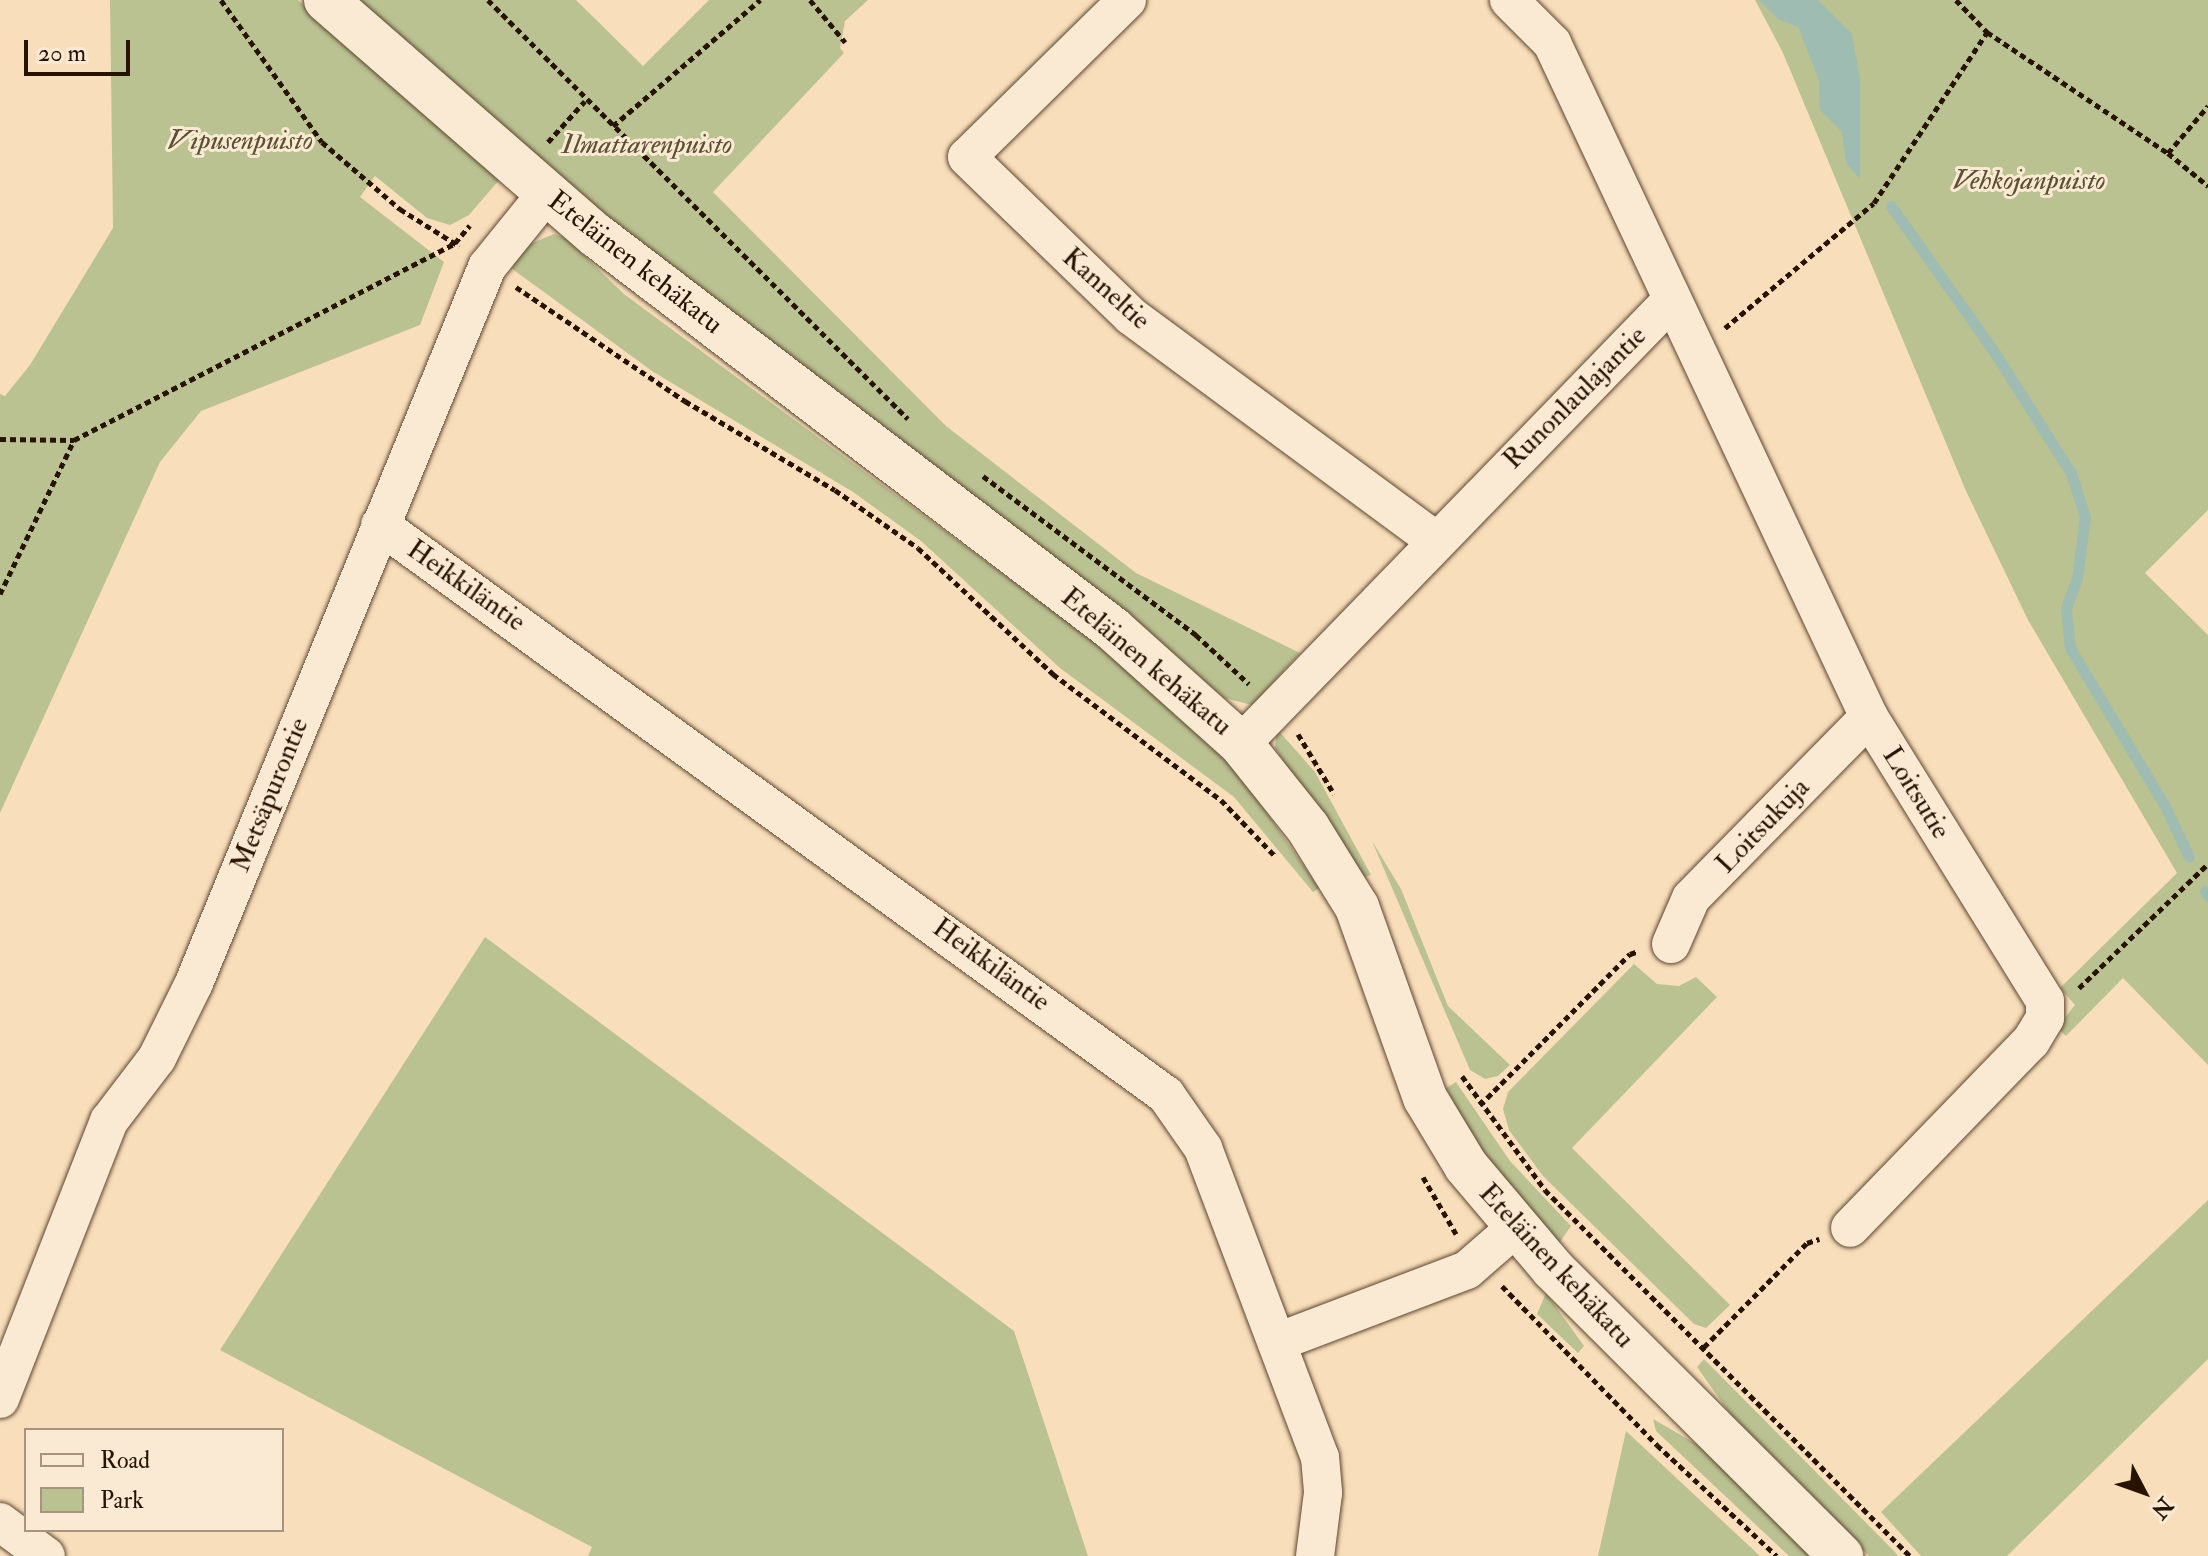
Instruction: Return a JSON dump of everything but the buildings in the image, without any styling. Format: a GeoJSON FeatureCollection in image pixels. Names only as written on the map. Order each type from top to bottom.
{"type":"FeatureCollection","features":[{"type":"Feature","properties":{"kind":"street","name":"Eteläinen kehäkatu"},"geometry":{"type":"LineString","coordinates":[[326,0],[546,194],[1113,629],[1241,744],[1308,828],[1357,907],[1425,1098],[1466,1166],[1514,1229],[1841,1556]]}},
{"type":"Feature","properties":{"kind":"street","name":"Kanneltie"},"geometry":{"type":"LineString","coordinates":[[1127,0],[967,157],[1131,316],[1435,540]]}},
{"type":"Feature","properties":{"kind":"street"},"geometry":{"type":"LineString","coordinates":[[1509,0],[1552,43],[1672,300]]}},
{"type":"Feature","properties":{"kind":"street","name":"Metsäpurontie"},"geometry":{"type":"LineString","coordinates":[[0,1399],[109,1121],[157,1058],[194,983],[487,267],[546,194]]}},
{"type":"Feature","properties":{"kind":"street","name":"Runonlaulajantie"},"geometry":{"type":"LineString","coordinates":[[1241,744],[1435,540],[1672,300]]}},
{"type":"Feature","properties":{"kind":"street","name":"Loitsutie"},"geometry":{"type":"LineString","coordinates":[[1672,300],[1869,717],[2045,1001],[2045,1018]]}},
{"type":"Feature","properties":{"kind":"street","name":"Heikkiläntie"},"geometry":{"type":"LineString","coordinates":[[380,525],[1166,1095],[1203,1148],[1280,1341],[1320,1457],[1323,1493],[1315,1556]]}},
{"type":"Feature","properties":{"kind":"street","name":"Loitsukuja"},"geometry":{"type":"LineString","coordinates":[[1671,944],[1691,898],[1869,717]]}},
{"type":"Feature","properties":{"kind":"street"},"geometry":{"type":"LineString","coordinates":[[1850,1228],[2031,1041],[2045,1018]]}},
{"type":"Feature","properties":{"kind":"street"},"geometry":{"type":"LineString","coordinates":[[1280,1341],[1467,1270],[1514,1229]]}},
{"type":"Feature","properties":{"kind":"street"},"geometry":{"type":"LineString","coordinates":[[0,1522],[46,1556]]}},
{"type":"Feature","properties":{"kind":"path"},"geometry":{"type":"LineString","coordinates":[[221,0],[322,142],[400,209],[455,243],[685,401],[835,490],[918,548],[1053,674],[1221,800],[1280,862]]}},
{"type":"Feature","properties":{"kind":"path"},"geometry":{"type":"LineString","coordinates":[[613,126],[760,0]]}},
{"type":"Feature","properties":{"kind":"path"},"geometry":{"type":"LineString","coordinates":[[810,0],[845,42]]}},
{"type":"Feature","properties":{"kind":"path"},"geometry":{"type":"LineString","coordinates":[[1956,0],[1987,32],[2168,153],[2208,186]]}},
{"type":"Feature","properties":{"kind":"path"},"geometry":{"type":"LineString","coordinates":[[1696,352],[1874,203],[1987,32]]}},
{"type":"Feature","properties":{"kind":"path"},"geometry":{"type":"LineString","coordinates":[[2168,153],[2208,106]]}},
{"type":"Feature","properties":{"kind":"path"},"geometry":{"type":"LineString","coordinates":[[0,439],[74,440],[455,243]]}},
{"type":"Feature","properties":{"kind":"path"},"geometry":{"type":"LineString","coordinates":[[0,594],[74,440]]}},
{"type":"Feature","properties":{"kind":"path"},"geometry":{"type":"LineString","coordinates":[[2045,1018],[2208,864]]}},
{"type":"Feature","properties":{"kind":"path"},"geometry":{"type":"LineString","coordinates":[[1480,1105],[1630,954],[1671,944]]}},
{"type":"Feature","properties":{"kind":"path"},"geometry":{"type":"LineString","coordinates":[[1420,1168],[1452,1228],[1479,1261],[1657,1445],[1777,1556]]}},
{"type":"Feature","properties":{"kind":"path"},"geometry":{"type":"LineString","coordinates":[[1704,1347],[1807,1243],[1850,1228]]}},
{"type":"Feature","properties":{"kind":"green space","name":"Vipusenpuisto"},"geometry":{"type":"Polygon","coordinates":[[[110,0],[298,0],[500,179],[469,215],[450,225],[427,218],[375,176],[360,197],[444,262],[420,325],[201,411],[160,462],[0,813],[0,394],[5,396],[30,365],[113,228],[110,0]]]}},
{"type":"Feature","properties":{"kind":"green space","name":"Ilmattarenpuisto"},"geometry":{"type":"Polygon","coordinates":[[[358,0],[576,0],[643,66],[709,0],[868,0],[845,21],[840,48],[844,53],[713,192],[946,426],[1136,573],[1300,653],[1252,705],[1224,698],[1150,633],[641,247],[358,0]]]}},
{"type":"Feature","properties":{"kind":"green space","name":"Vehkojanpuisto"},"geometry":{"type":"Polygon","coordinates":[[[1755,0],[2208,0],[2208,510],[2145,573],[2208,635],[2208,1065],[2123,978],[2066,1036],[2057,1028],[2075,1005],[2060,988],[2177,873],[2028,620],[1966,491],[1783,53],[1755,0]]]}},
{"type":"Feature","properties":{"kind":"green space"},"geometry":{"type":"Polygon","coordinates":[[[554,234],[566,238],[624,294],[1130,668],[1209,740],[1247,784],[1319,888],[1313,892],[1234,797],[1060,668],[921,541],[853,492],[652,371],[511,268],[527,245],[554,234]]]}},
{"type":"Feature","properties":{"kind":"green space"},"geometry":{"type":"Polygon","coordinates":[[[1277,729],[1315,772],[1371,875],[1362,878],[1275,748],[1277,729]]]}},
{"type":"Feature","properties":{"kind":"green space"},"geometry":{"type":"Polygon","coordinates":[[[1372,841],[1401,889],[1448,1006],[1510,1065],[1498,1076],[1485,1079],[1470,1070],[1372,841]]]}},
{"type":"Feature","properties":{"kind":"green space"},"geometry":{"type":"Polygon","coordinates":[[[485,937],[1014,1331],[1088,1556],[588,1556],[592,1547],[220,1350],[485,937]]]}},
{"type":"Feature","properties":{"kind":"green space"},"geometry":{"type":"Polygon","coordinates":[[[1634,964],[1657,984],[1679,986],[1696,977],[1717,997],[1572,1148],[1730,1305],[1706,1328],[1694,1324],[1543,1176],[1509,1130],[1503,1109],[1508,1092],[1634,964]]]}},
{"type":"Feature","properties":{"kind":"green space"},"geometry":{"type":"Polygon","coordinates":[[[1456,1082],[1510,1161],[1571,1226],[1558,1245],[1474,1140],[1446,1088],[1456,1082]]]}},
{"type":"Feature","properties":{"kind":"green space"},"geometry":{"type":"Polygon","coordinates":[[[2208,1200],[2208,1359],[2007,1556],[1921,1556],[1881,1512],[2208,1200]]]}},
{"type":"Feature","properties":{"kind":"green space"},"geometry":{"type":"Polygon","coordinates":[[[1546,1293],[1584,1346],[1578,1353],[1537,1314],[1546,1293]]]}},
{"type":"Feature","properties":{"kind":"green space"},"geometry":{"type":"Polygon","coordinates":[[[1704,1359],[1898,1556],[1869,1556],[1742,1431],[1697,1367],[1704,1359]]]}},
{"type":"Feature","properties":{"kind":"green space"},"geometry":{"type":"Polygon","coordinates":[[[1653,1419],[1705,1449],[1816,1556],[1789,1556],[1656,1431],[1653,1419]]]}},
{"type":"Feature","properties":{"kind":"green space"},"geometry":{"type":"Polygon","coordinates":[[[1626,1431],[1760,1556],[1598,1556],[1626,1431]]]}},
{"type":"Feature","properties":{"kind":"water"},"geometry":{"type":"Polygon","coordinates":[[[1759,0],[1818,0],[1852,34],[1860,79],[1860,179],[1846,163],[1842,132],[1820,110],[1819,80],[1798,27],[1778,19],[1759,0]]]}},
{"type":"Feature","properties":{"kind":"waterway"},"geometry":{"type":"LineString","coordinates":[[1891,206],[1995,353],[2071,473],[2085,517],[2077,578],[2066,608],[2070,648],[2165,806],[2189,857]]}},
{"type":"Feature","properties":{"kind":"waterway"},"geometry":{"type":"LineString","coordinates":[[2205,891],[2208,896]]}}]}
